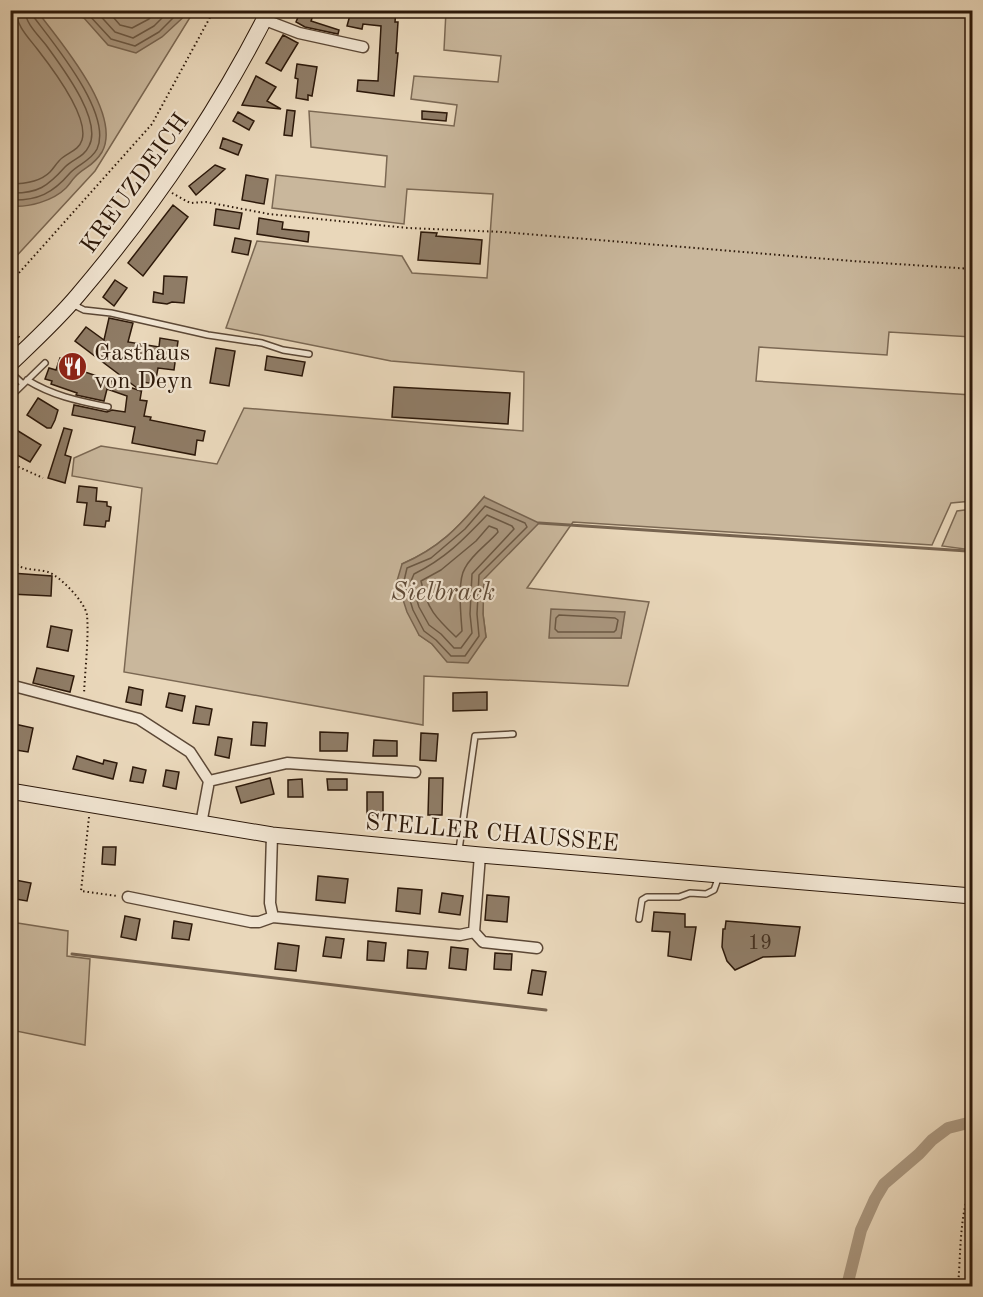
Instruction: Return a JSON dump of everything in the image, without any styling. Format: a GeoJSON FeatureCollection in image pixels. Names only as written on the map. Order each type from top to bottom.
{"type":"FeatureCollection","features":[{"type":"Feature","properties":{"kind":"street"},"geometry":{"type":"LineString","coordinates":[[267,15],[299,33],[363,47]]}},
{"type":"Feature","properties":{"kind":"street","name":"KREUZDEICH"},"geometry":{"type":"LineString","coordinates":[[10,364],[71,303],[163,186],[213,111],[267,15]]}},
{"type":"Feature","properties":{"kind":"street"},"geometry":{"type":"LineString","coordinates":[[10,685],[139,718],[190,752],[209,781],[201,824]]}},
{"type":"Feature","properties":{"kind":"street"},"geometry":{"type":"LineString","coordinates":[[209,781],[287,763],[415,772]]}},
{"type":"Feature","properties":{"kind":"street","name":"STELLER CHAUSSEE"},"geometry":{"type":"LineString","coordinates":[[10,791],[272,835],[480,855],[972,896]]}},
{"type":"Feature","properties":{"kind":"street"},"geometry":{"type":"LineString","coordinates":[[272,835],[270,903],[273,917]]}},
{"type":"Feature","properties":{"kind":"street"},"geometry":{"type":"LineString","coordinates":[[480,855],[474,932],[483,942],[537,948]]}},
{"type":"Feature","properties":{"kind":"street"},"geometry":{"type":"LineString","coordinates":[[128,897],[250,922],[259,922],[273,917],[460,934],[474,932]]}},
{"type":"Feature","properties":{"kind":"lane"},"geometry":{"type":"LineString","coordinates":[[71,303],[84,310],[111,313],[189,331],[262,343],[282,350],[309,354]]}},
{"type":"Feature","properties":{"kind":"lane"},"geometry":{"type":"LineString","coordinates":[[10,397],[45,363]]}},
{"type":"Feature","properties":{"kind":"lane"},"geometry":{"type":"LineString","coordinates":[[10,372],[25,382],[65,399],[108,407]]}},
{"type":"Feature","properties":{"kind":"lane"},"geometry":{"type":"LineString","coordinates":[[459,852],[475,736],[513,734]]}},
{"type":"Feature","properties":{"kind":"lane"},"geometry":{"type":"LineString","coordinates":[[639,919],[642,900],[647,897],[680,897],[690,893],[706,894],[714,890],[719,874]]}},
{"type":"Feature","properties":{"kind":"path"},"geometry":{"type":"LineString","coordinates":[[10,283],[153,124],[214,10]]}},
{"type":"Feature","properties":{"kind":"path"},"geometry":{"type":"LineString","coordinates":[[163,186],[177,197],[190,203],[206,202],[269,214],[408,228],[502,232],[972,269]]}},
{"type":"Feature","properties":{"kind":"path"},"geometry":{"type":"LineString","coordinates":[[10,463],[42,478]]}},
{"type":"Feature","properties":{"kind":"path"},"geometry":{"type":"LineString","coordinates":[[10,558],[20,567],[56,575],[72,591],[87,613],[83,703]]}},
{"type":"Feature","properties":{"kind":"path"},"geometry":{"type":"LineString","coordinates":[[91,806],[81,891],[128,897]]}},
{"type":"Feature","properties":{"kind":"path"},"geometry":{"type":"LineString","coordinates":[[958,1287],[963,1225],[972,1183]]}},
{"type":"Feature","properties":{"kind":"shaded area"},"geometry":{"type":"Polygon","coordinates":[[[11,11],[194,11],[95,171],[11,262],[11,11]]]}},
{"type":"Feature","properties":{"kind":"shaded area"},"geometry":{"type":"Polygon","coordinates":[[[446,11],[972,11],[972,337],[889,332],[887,355],[759,347],[756,381],[972,395],[972,501],[951,503],[932,545],[573,522],[527,588],[649,602],[628,686],[424,676],[423,725],[124,672],[142,488],[72,476],[74,458],[101,446],[217,464],[244,408],[523,431],[524,372],[391,361],[226,328],[257,241],[402,256],[412,273],[487,278],[493,194],[407,189],[404,224],[272,208],[276,175],[385,187],[387,156],[311,147],[309,111],[454,126],[457,105],[411,99],[414,76],[498,82],[501,56],[444,50],[446,11]],[[484,497],[447,536],[427,551],[402,564],[419,635],[432,644],[447,661],[486,637],[483,614],[484,497]],[[624,612],[549,637],[621,638],[624,612]]]}},
{"type":"Feature","properties":{"kind":"shaded area"},"geometry":{"type":"Polygon","coordinates":[[[972,509],[972,550],[942,546],[957,511],[972,509]]]}},
{"type":"Feature","properties":{"kind":"shaded area"},"geometry":{"type":"Polygon","coordinates":[[[11,922],[68,931],[67,956],[90,959],[85,1045],[11,1030],[11,922]]]}},
{"type":"Feature","properties":{"kind":"water"},"geometry":{"type":"Polygon","coordinates":[[[11,10],[37,11],[73,58],[96,98],[104,118],[106,136],[99,157],[78,174],[61,193],[32,205],[10,206],[11,10]]]}},
{"type":"Feature","properties":{"kind":"water"},"geometry":{"type":"Polygon","coordinates":[[[68,11],[190,11],[162,37],[136,53],[108,45],[84,18],[68,11]]]}},
{"type":"Feature","properties":{"kind":"water","name":"Sielbrack"},"geometry":{"type":"Polygon","coordinates":[[[484,497],[539,523],[484,579],[483,614],[486,637],[468,663],[447,662],[432,644],[419,635],[407,612],[397,581],[402,564],[427,551],[447,536],[484,497]]]}},
{"type":"Feature","properties":{"kind":"water"},"geometry":{"type":"Polygon","coordinates":[[[551,609],[625,612],[621,638],[549,638],[551,609]]]}},
{"type":"Feature","properties":{"kind":"building"},"geometry":{"type":"Polygon","coordinates":[[[301,10],[315,10],[311,21],[339,30],[338,34],[305,27],[296,22],[301,10]]]}},
{"type":"Feature","properties":{"kind":"building"},"geometry":{"type":"Polygon","coordinates":[[[378,10],[396,10],[395,22],[398,22],[396,53],[398,53],[394,96],[357,91],[358,80],[378,81],[381,26],[363,24],[362,29],[347,26],[350,15],[356,17],[356,13],[368,16],[369,14],[377,15],[378,10]]]}},
{"type":"Feature","properties":{"kind":"building"},"geometry":{"type":"Polygon","coordinates":[[[283,35],[298,43],[281,71],[266,63],[283,35]]]}},
{"type":"Feature","properties":{"kind":"building"},"geometry":{"type":"Polygon","coordinates":[[[297,64],[317,67],[312,96],[308,95],[308,100],[296,98],[297,64]]]}},
{"type":"Feature","properties":{"kind":"building"},"geometry":{"type":"Polygon","coordinates":[[[256,76],[276,87],[267,101],[281,109],[242,105],[256,76]]]}},
{"type":"Feature","properties":{"kind":"building"},"geometry":{"type":"Polygon","coordinates":[[[287,110],[295,111],[292,136],[284,135],[287,110]]]}},
{"type":"Feature","properties":{"kind":"building"},"geometry":{"type":"Polygon","coordinates":[[[422,111],[447,113],[446,121],[422,119],[422,111]]]}},
{"type":"Feature","properties":{"kind":"building"},"geometry":{"type":"Polygon","coordinates":[[[238,112],[254,121],[249,130],[233,121],[238,112]]]}},
{"type":"Feature","properties":{"kind":"building"},"geometry":{"type":"Polygon","coordinates":[[[223,138],[242,145],[238,155],[220,148],[223,138]]]}},
{"type":"Feature","properties":{"kind":"building"},"geometry":{"type":"Polygon","coordinates":[[[215,165],[225,169],[196,195],[189,186],[215,165]]]}},
{"type":"Feature","properties":{"kind":"building"},"geometry":{"type":"Polygon","coordinates":[[[246,175],[268,179],[264,204],[242,200],[246,175]]]}},
{"type":"Feature","properties":{"kind":"building"},"geometry":{"type":"Polygon","coordinates":[[[173,205],[188,217],[143,276],[128,263],[173,205]]]}},
{"type":"Feature","properties":{"kind":"building"},"geometry":{"type":"Polygon","coordinates":[[[216,209],[242,213],[239,229],[214,225],[216,209]]]}},
{"type":"Feature","properties":{"kind":"building"},"geometry":{"type":"Polygon","coordinates":[[[259,218],[283,222],[282,229],[309,232],[308,242],[257,234],[259,218]]]}},
{"type":"Feature","properties":{"kind":"building"},"geometry":{"type":"Polygon","coordinates":[[[421,232],[437,233],[436,236],[482,240],[480,264],[418,260],[421,232]]]}},
{"type":"Feature","properties":{"kind":"building"},"geometry":{"type":"Polygon","coordinates":[[[235,238],[251,241],[248,255],[232,252],[235,238]]]}},
{"type":"Feature","properties":{"kind":"building"},"geometry":{"type":"Polygon","coordinates":[[[164,276],[187,277],[184,303],[153,302],[154,292],[163,294],[164,276]]]}},
{"type":"Feature","properties":{"kind":"building"},"geometry":{"type":"Polygon","coordinates":[[[115,280],[127,288],[114,306],[103,297],[115,280]]]}},
{"type":"Feature","properties":{"kind":"building"},"geometry":{"type":"Polygon","coordinates":[[[109,318],[133,323],[128,342],[159,347],[160,338],[178,341],[174,370],[158,368],[155,384],[143,382],[140,400],[147,401],[144,416],[151,417],[150,420],[205,431],[203,441],[197,440],[195,455],[132,443],[135,427],[72,415],[74,405],[107,412],[112,410],[125,412],[127,396],[107,389],[104,401],[76,395],[77,393],[51,384],[52,381],[45,379],[49,368],[56,370],[60,358],[86,367],[85,372],[141,391],[75,341],[86,327],[104,340],[109,318]]]}},
{"type":"Feature","properties":{"kind":"building"},"geometry":{"type":"Polygon","coordinates":[[[216,348],[235,351],[229,386],[210,383],[216,348]]]}},
{"type":"Feature","properties":{"kind":"building"},"geometry":{"type":"Polygon","coordinates":[[[267,356],[305,362],[302,376],[265,370],[267,356]]]}},
{"type":"Feature","properties":{"kind":"building"},"geometry":{"type":"Polygon","coordinates":[[[394,387],[510,393],[508,424],[392,417],[394,387]]]}},
{"type":"Feature","properties":{"kind":"building"},"geometry":{"type":"Polygon","coordinates":[[[38,398],[58,410],[51,428],[47,428],[27,415],[38,398]]]}},
{"type":"Feature","properties":{"kind":"building"},"geometry":{"type":"Polygon","coordinates":[[[10,426],[41,445],[30,462],[10,451],[10,426]]]}},
{"type":"Feature","properties":{"kind":"building"},"geometry":{"type":"Polygon","coordinates":[[[64,428],[72,430],[65,455],[71,457],[65,483],[48,478],[64,428]]]}},
{"type":"Feature","properties":{"kind":"building"},"geometry":{"type":"Polygon","coordinates":[[[79,486],[97,488],[96,501],[107,502],[107,506],[111,507],[109,521],[106,521],[105,527],[84,525],[87,503],[77,502],[79,486]]]}},
{"type":"Feature","properties":{"kind":"building"},"geometry":{"type":"Polygon","coordinates":[[[11,573],[52,576],[51,596],[10,594],[11,573]]]}},
{"type":"Feature","properties":{"kind":"building"},"geometry":{"type":"Polygon","coordinates":[[[51,626],[72,630],[68,651],[47,647],[51,626]]]}},
{"type":"Feature","properties":{"kind":"building"},"geometry":{"type":"Polygon","coordinates":[[[37,668],[74,676],[70,692],[33,683],[37,668]]]}},
{"type":"Feature","properties":{"kind":"building"},"geometry":{"type":"Polygon","coordinates":[[[129,687],[143,690],[141,705],[126,702],[129,687]]]}},
{"type":"Feature","properties":{"kind":"building"},"geometry":{"type":"Polygon","coordinates":[[[487,692],[487,710],[453,711],[453,693],[487,692]]]}},
{"type":"Feature","properties":{"kind":"building"},"geometry":{"type":"Polygon","coordinates":[[[169,693],[185,696],[182,711],[166,707],[169,693]]]}},
{"type":"Feature","properties":{"kind":"building"},"geometry":{"type":"Polygon","coordinates":[[[196,706],[212,709],[209,725],[193,723],[196,706]]]}},
{"type":"Feature","properties":{"kind":"building"},"geometry":{"type":"Polygon","coordinates":[[[253,722],[267,723],[265,746],[251,745],[253,722]]]}},
{"type":"Feature","properties":{"kind":"building"},"geometry":{"type":"Polygon","coordinates":[[[10,723],[33,728],[28,752],[10,749],[10,723]]]}},
{"type":"Feature","properties":{"kind":"building"},"geometry":{"type":"Polygon","coordinates":[[[320,732],[348,733],[347,751],[320,751],[320,732]]]}},
{"type":"Feature","properties":{"kind":"building"},"geometry":{"type":"Polygon","coordinates":[[[421,733],[438,734],[436,761],[420,760],[421,733]]]}},
{"type":"Feature","properties":{"kind":"building"},"geometry":{"type":"Polygon","coordinates":[[[218,737],[232,739],[229,758],[215,755],[218,737]]]}},
{"type":"Feature","properties":{"kind":"building"},"geometry":{"type":"Polygon","coordinates":[[[374,740],[397,741],[397,756],[373,756],[374,740]]]}},
{"type":"Feature","properties":{"kind":"building"},"geometry":{"type":"Polygon","coordinates":[[[77,756],[103,764],[104,760],[117,763],[113,779],[73,769],[77,756]]]}},
{"type":"Feature","properties":{"kind":"building"},"geometry":{"type":"Polygon","coordinates":[[[133,767],[146,770],[143,783],[130,781],[133,767]]]}},
{"type":"Feature","properties":{"kind":"building"},"geometry":{"type":"Polygon","coordinates":[[[166,770],[179,772],[176,789],[163,786],[166,770]]]}},
{"type":"Feature","properties":{"kind":"building"},"geometry":{"type":"Polygon","coordinates":[[[270,778],[274,794],[241,803],[236,787],[270,778]]]}},
{"type":"Feature","properties":{"kind":"building"},"geometry":{"type":"Polygon","coordinates":[[[429,778],[443,778],[442,815],[428,815],[429,778]]]}},
{"type":"Feature","properties":{"kind":"building"},"geometry":{"type":"Polygon","coordinates":[[[302,779],[303,797],[288,797],[288,780],[302,779]]]}},
{"type":"Feature","properties":{"kind":"building"},"geometry":{"type":"Polygon","coordinates":[[[327,779],[347,779],[347,790],[328,790],[327,779]]]}},
{"type":"Feature","properties":{"kind":"building"},"geometry":{"type":"Polygon","coordinates":[[[367,792],[383,792],[383,815],[367,815],[367,792]]]}},
{"type":"Feature","properties":{"kind":"building"},"geometry":{"type":"Polygon","coordinates":[[[103,847],[116,847],[115,865],[102,864],[103,847]]]}},
{"type":"Feature","properties":{"kind":"building"},"geometry":{"type":"Polygon","coordinates":[[[318,876],[348,879],[345,903],[316,900],[318,876]]]}},
{"type":"Feature","properties":{"kind":"building"},"geometry":{"type":"Polygon","coordinates":[[[10,879],[31,883],[27,901],[10,898],[10,879]]]}},
{"type":"Feature","properties":{"kind":"building"},"geometry":{"type":"Polygon","coordinates":[[[398,888],[422,890],[420,914],[396,911],[398,888]]]}},
{"type":"Feature","properties":{"kind":"building"},"geometry":{"type":"Polygon","coordinates":[[[442,893],[463,896],[460,915],[439,912],[442,893]]]}},
{"type":"Feature","properties":{"kind":"building"},"geometry":{"type":"Polygon","coordinates":[[[487,895],[509,897],[507,922],[485,920],[487,895]]]}},
{"type":"Feature","properties":{"kind":"building"},"geometry":{"type":"Polygon","coordinates":[[[654,912],[685,914],[685,927],[696,927],[691,960],[668,956],[670,932],[652,931],[654,912]]]}},
{"type":"Feature","properties":{"kind":"building"},"geometry":{"type":"Polygon","coordinates":[[[125,916],[140,919],[136,940],[121,937],[125,916]]]}},
{"type":"Feature","properties":{"kind":"building"},"geometry":{"type":"Polygon","coordinates":[[[174,921],[192,924],[189,940],[172,938],[174,921]]]}},
{"type":"Feature","properties":{"kind":"building"},"geometry":{"type":"Polygon","coordinates":[[[726,921],[800,927],[795,956],[763,957],[735,970],[727,961],[722,947],[726,921]]]}},
{"type":"Feature","properties":{"kind":"building"},"geometry":{"type":"Polygon","coordinates":[[[326,937],[344,939],[341,958],[323,956],[326,937]]]}},
{"type":"Feature","properties":{"kind":"building"},"geometry":{"type":"Polygon","coordinates":[[[368,941],[386,943],[384,961],[367,960],[368,941]]]}},
{"type":"Feature","properties":{"kind":"building"},"geometry":{"type":"Polygon","coordinates":[[[278,943],[299,946],[296,971],[275,969],[278,943]]]}},
{"type":"Feature","properties":{"kind":"building"},"geometry":{"type":"Polygon","coordinates":[[[451,947],[468,949],[466,970],[449,968],[451,947]]]}},
{"type":"Feature","properties":{"kind":"building"},"geometry":{"type":"Polygon","coordinates":[[[408,950],[428,952],[426,969],[407,968],[408,950]]]}},
{"type":"Feature","properties":{"kind":"building"},"geometry":{"type":"Polygon","coordinates":[[[495,953],[512,954],[511,970],[494,969],[495,953]]]}},
{"type":"Feature","properties":{"kind":"building"},"geometry":{"type":"Polygon","coordinates":[[[532,970],[546,972],[542,995],[528,993],[532,970]]]}},
{"type":"Feature","properties":{"kind":"waterway"},"geometry":{"type":"LineString","coordinates":[[539,523],[967,551]]}},
{"type":"Feature","properties":{"kind":"waterway"},"geometry":{"type":"LineString","coordinates":[[72,954],[546,1010]]}},
{"type":"Feature","properties":{"kind":"waterway"},"geometry":{"type":"LineString","coordinates":[[847,1286],[861,1230],[884,1184],[948,1128],[972,1122]]}},
{"type":"Feature","properties":{"kind":"place","name":"Gasthaus von Deyn"},"geometry":{"type":"Point","coordinates":[73,366]}}]}
